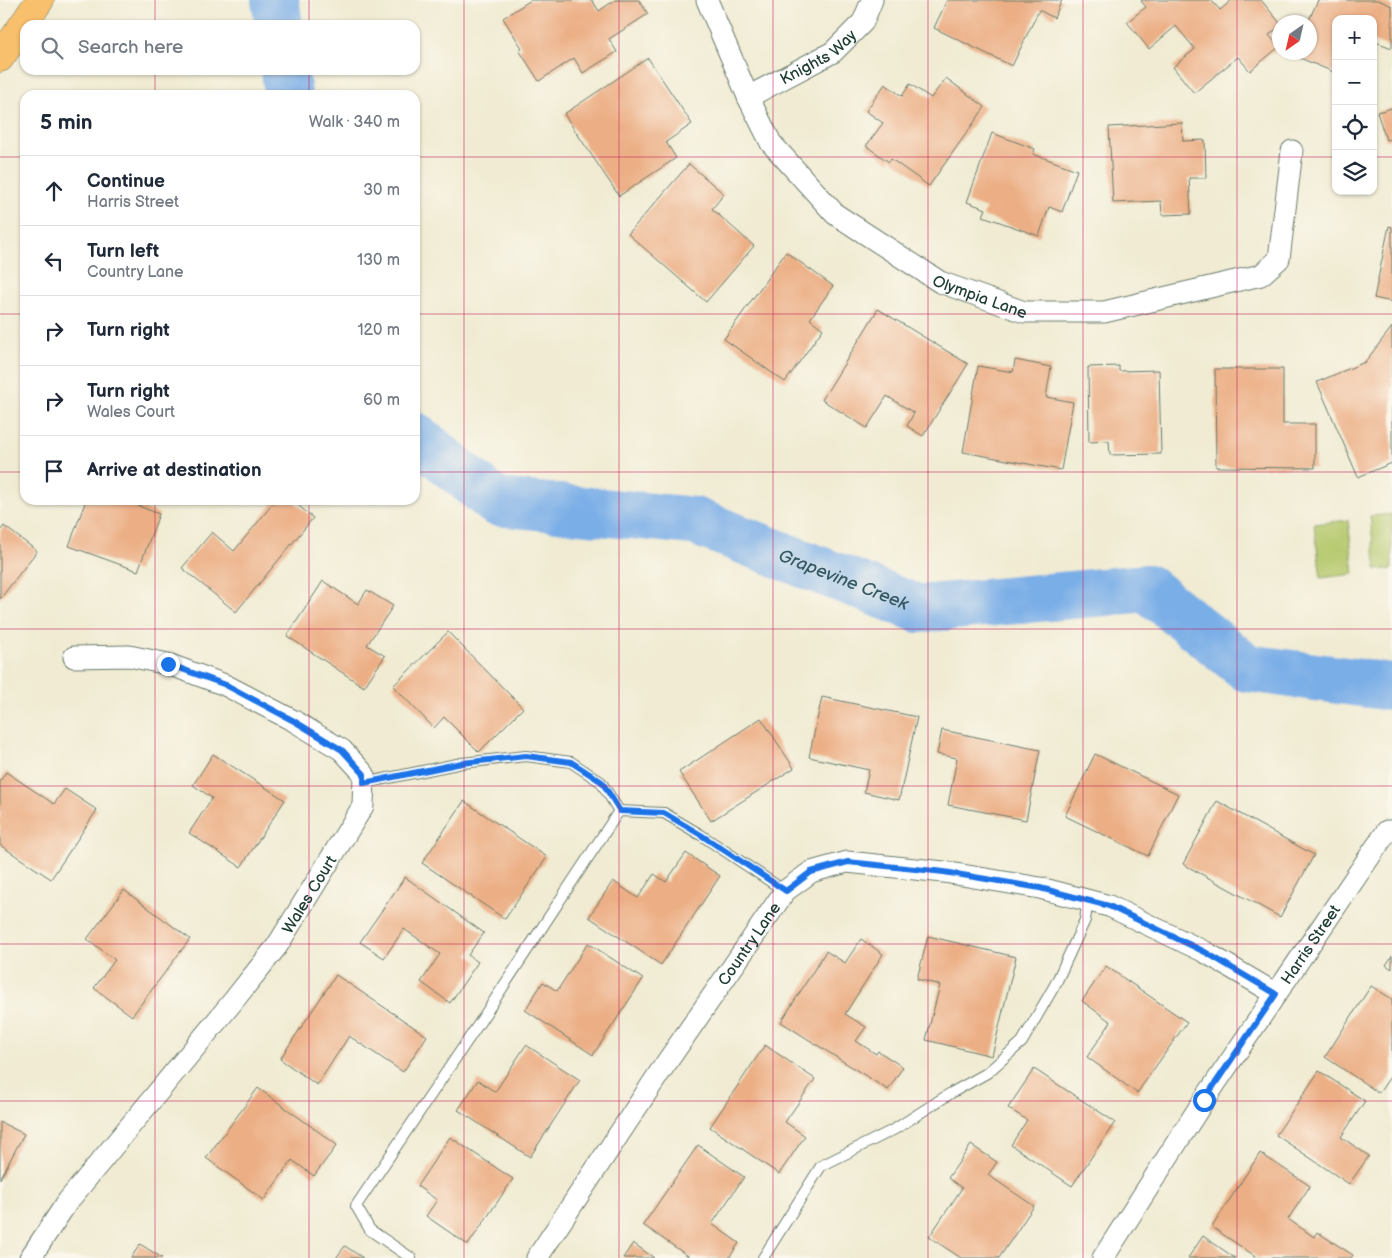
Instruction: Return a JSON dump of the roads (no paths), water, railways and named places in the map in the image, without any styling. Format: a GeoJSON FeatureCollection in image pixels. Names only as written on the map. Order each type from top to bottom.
{"type":"FeatureCollection","features":[{"type":"Feature","properties":{"kind":"main road"},"geometry":{"type":"LineString","coordinates":[[26,20],[40,0]]}},
{"type":"Feature","properties":{"kind":"main road"},"geometry":{"type":"LineString","coordinates":[[0,58],[20,29]]}},
{"type":"Feature","properties":{"kind":"street","name":"Olympia Lane"},"geometry":{"type":"LineString","coordinates":[[707,0],[748,97],[771,143],[835,214],[940,282],[1024,312],[1104,312],[1261,275],[1280,260],[1292,151]]}},
{"type":"Feature","properties":{"kind":"street","name":"Knights Way"},"geometry":{"type":"LineString","coordinates":[[748,97],[833,52],[863,22],[872,0]]}},
{"type":"Feature","properties":{"kind":"street"},"geometry":{"type":"LineString","coordinates":[[74,657],[129,656],[168,664],[226,685],[294,721],[342,750],[364,774],[364,783]]}},
{"type":"Feature","properties":{"kind":"street","name":"Wales Court"},"geometry":{"type":"LineString","coordinates":[[30,1258],[68,1201],[277,946],[363,806],[364,783]]}},
{"type":"Feature","properties":{"kind":"street","name":"Harris Street"},"geometry":{"type":"LineString","coordinates":[[1103,1258],[1204,1100],[1389,831]]}},
{"type":"Feature","properties":{"kind":"street","name":"Country Lane"},"geometry":{"type":"LineString","coordinates":[[537,1258],[660,1072],[786,891],[811,872],[848,862],[954,873],[1040,888],[1088,900],[1109,906],[1205,952],[1276,994]]}},
{"type":"Feature","properties":{"kind":"lane"},"geometry":{"type":"LineString","coordinates":[[364,783],[462,763],[526,756],[571,762],[602,782],[620,811]]}},
{"type":"Feature","properties":{"kind":"lane"},"geometry":{"type":"LineString","coordinates":[[620,811],[664,813],[786,891]]}},
{"type":"Feature","properties":{"kind":"lane"},"geometry":{"type":"LineString","coordinates":[[411,1258],[370,1230],[356,1206],[620,811]]}},
{"type":"Feature","properties":{"kind":"lane"},"geometry":{"type":"LineString","coordinates":[[763,1258],[821,1166],[895,1129],[950,1093],[987,1073],[1022,1042],[1060,974],[1084,920],[1088,900]]}},
{"type":"Feature","properties":{"kind":"waterway","name":"Grapevine Creek"},"geometry":{"type":"LineString","coordinates":[[275,0],[278,20]]}},
{"type":"Feature","properties":{"kind":"waterway","name":"Grapevine Creek"},"geometry":{"type":"LineString","coordinates":[[286,75],[287,90]]}},
{"type":"Feature","properties":{"kind":"waterway","name":"Grapevine Creek"},"geometry":{"type":"LineString","coordinates":[[420,440],[496,502],[694,521],[919,609],[1147,588],[1247,668],[1392,687]]}}]}
